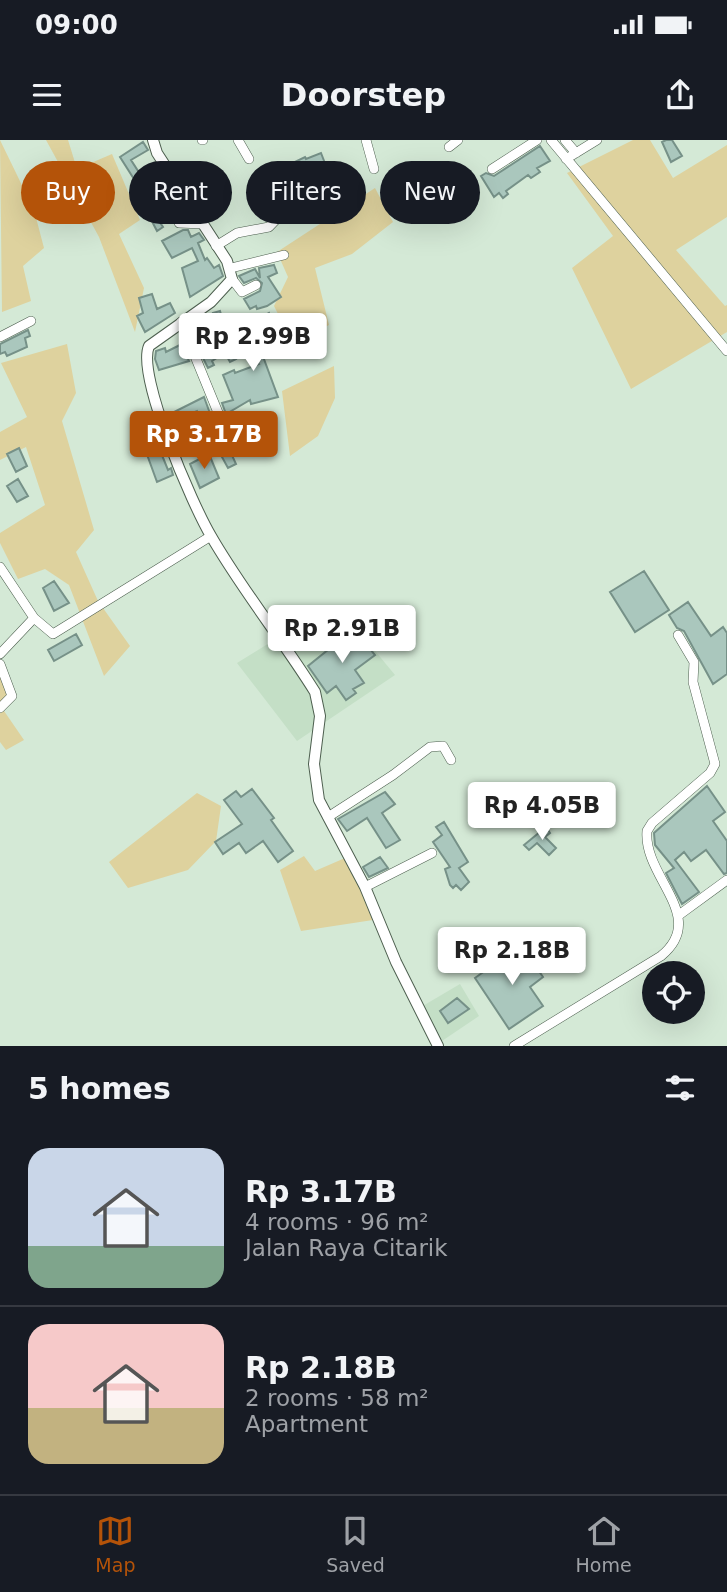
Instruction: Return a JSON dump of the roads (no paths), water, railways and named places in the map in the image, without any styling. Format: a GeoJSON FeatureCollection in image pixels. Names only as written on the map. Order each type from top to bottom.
{"type":"FeatureCollection","features":[{"type":"Feature","properties":{"kind":"street"},"geometry":{"type":"LineString","coordinates":[[153,140],[157,153],[242,292],[256,285]]}},
{"type":"Feature","properties":{"kind":"street"},"geometry":{"type":"LineString","coordinates":[[238,140],[249,159]]}},
{"type":"Feature","properties":{"kind":"street"},"geometry":{"type":"LineString","coordinates":[[449,147],[458,140]]}},
{"type":"Feature","properties":{"kind":"street"},"geometry":{"type":"LineString","coordinates":[[492,169],[537,140]]}},
{"type":"Feature","properties":{"kind":"street"},"geometry":{"type":"LineString","coordinates":[[551,140],[727,351]]}},
{"type":"Feature","properties":{"kind":"street"},"geometry":{"type":"LineString","coordinates":[[565,140],[576,153]]}},
{"type":"Feature","properties":{"kind":"street"},"geometry":{"type":"LineString","coordinates":[[566,159],[597,140]]}},
{"type":"Feature","properties":{"kind":"street"},"geometry":{"type":"LineString","coordinates":[[369,141],[374,169]]}},
{"type":"Feature","properties":{"kind":"street"},"geometry":{"type":"LineString","coordinates":[[191,224],[203,225]]}},
{"type":"Feature","properties":{"kind":"street"},"geometry":{"type":"LineString","coordinates":[[216,246],[237,233],[269,227],[272,224]]}},
{"type":"Feature","properties":{"kind":"street"},"geometry":{"type":"LineString","coordinates":[[284,255],[232,274],[211,302],[152,341],[146,359],[159,415],[211,536],[315,692],[320,716],[314,764],[315,789],[365,887],[396,962],[438,1046]]}},
{"type":"Feature","properties":{"kind":"street"},"geometry":{"type":"LineString","coordinates":[[0,337],[31,321]]}},
{"type":"Feature","properties":{"kind":"street"},"geometry":{"type":"LineString","coordinates":[[181,322],[228,437]]}},
{"type":"Feature","properties":{"kind":"street"},"geometry":{"type":"LineString","coordinates":[[0,567],[34,618],[49,632],[57,633],[211,536]]}},
{"type":"Feature","properties":{"kind":"street"},"geometry":{"type":"LineString","coordinates":[[0,654],[34,618]]}},
{"type":"Feature","properties":{"kind":"street"},"geometry":{"type":"LineString","coordinates":[[514,1046],[661,956],[677,940],[679,915],[654,864],[647,831],[652,823],[710,774],[715,764],[693,682],[694,662],[678,635]]}},
{"type":"Feature","properties":{"kind":"street"},"geometry":{"type":"LineString","coordinates":[[0,664],[12,696],[0,708]]}},
{"type":"Feature","properties":{"kind":"street"},"geometry":{"type":"LineString","coordinates":[[328,817],[430,747],[443,746],[451,760]]}},
{"type":"Feature","properties":{"kind":"street"},"geometry":{"type":"LineString","coordinates":[[365,887],[432,853]]}},
{"type":"Feature","properties":{"kind":"street"},"geometry":{"type":"LineString","coordinates":[[679,915],[727,880]]}}]}
